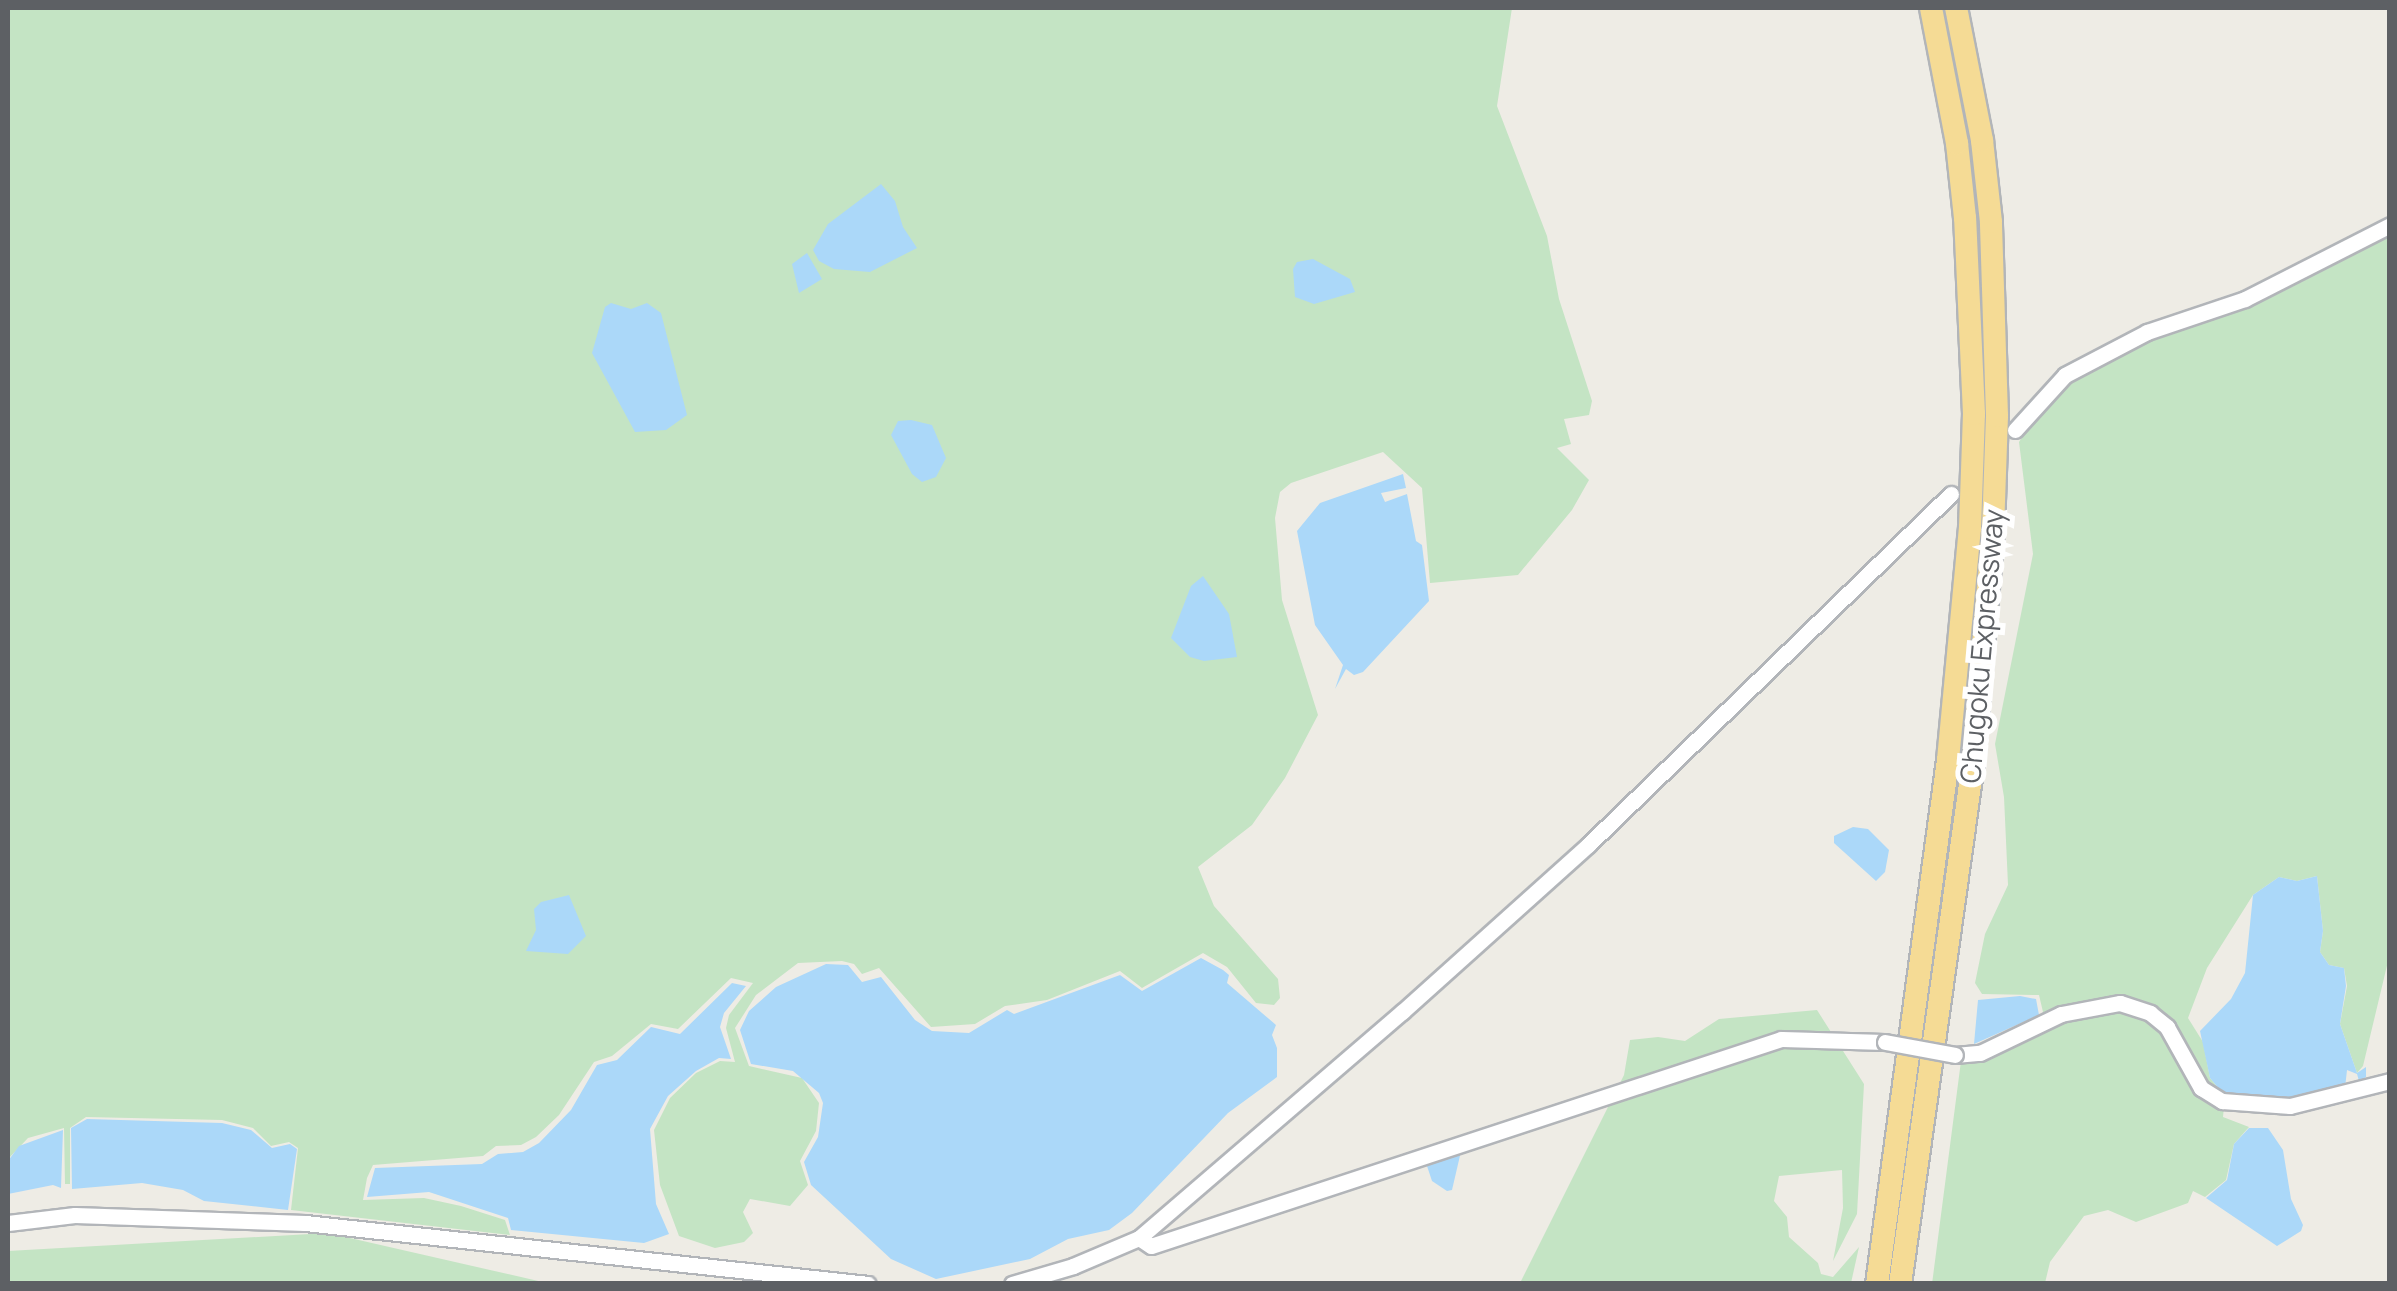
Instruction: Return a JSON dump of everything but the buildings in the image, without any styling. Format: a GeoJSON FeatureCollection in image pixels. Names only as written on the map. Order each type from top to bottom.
{"type":"FeatureCollection","features":[{"type":"Feature","properties":{"kind":"highway","name":"Chugoku Expressway"},"geometry":{"type":"LineString","coordinates":[[1877,1284],[1948,760],[1970,528],[1974,414],[1966,218],[1954,124],[1931,8]]}},
{"type":"Feature","properties":{"kind":"highway","name":"Chugoku Expressway"},"geometry":{"type":"LineString","coordinates":[[1900,1284],[1972,763],[1993,530],[1997,416],[1991,222],[1982,140],[1956,8]]}},
{"type":"Feature","properties":{"kind":"street"},"geometry":{"type":"LineString","coordinates":[[2014,430],[2065,374],[2148,332],[2245,299],[2390,225]]}},
{"type":"Feature","properties":{"kind":"street"},"geometry":{"type":"LineString","coordinates":[[1012,1284],[1073,1266],[1139,1238],[1402,1012],[1588,844],[1951,494]]}},
{"type":"Feature","properties":{"kind":"street"},"geometry":{"type":"LineString","coordinates":[[1139,1238],[1151,1246],[1781,1040],[1885,1042],[1954,1055],[1980,1053],[2061,1014],[2120,1003],[2150,1013],[2167,1027],[2200,1088],[2222,1101],[2290,1106],[2390,1081]]}},
{"type":"Feature","properties":{"kind":"street"},"geometry":{"type":"LineString","coordinates":[[8,1223],[75,1215],[305,1223],[868,1284]]}},
{"type":"Feature","properties":{"kind":"green space"},"geometry":{"type":"Polygon","coordinates":[[[8,8],[1512,8],[1497,106],[1547,236],[1559,299],[1592,401],[1589,415],[1564,419],[1571,444],[1557,448],[1589,480],[1572,510],[1518,575],[1430,583],[1422,488],[1383,452],[1291,483],[1280,492],[1275,518],[1282,600],[1318,715],[1285,778],[1252,825],[1198,867],[1214,906],[1278,979],[1280,998],[1274,1005],[1256,1003],[1227,967],[1203,953],[1142,988],[1120,971],[1047,1000],[1005,1006],[975,1024],[931,1027],[879,968],[862,974],[854,964],[842,961],[798,963],[756,995],[735,1028],[749,1066],[802,1078],[819,1103],[816,1131],[800,1161],[808,1185],[790,1206],[750,1199],[743,1212],[753,1233],[744,1242],[715,1248],[679,1236],[660,1185],[654,1130],[670,1098],[696,1073],[720,1061],[735,1062],[726,1028],[729,1015],[753,983],[731,978],[678,1029],[651,1024],[612,1056],[594,1062],[559,1115],[536,1137],[521,1145],[496,1146],[483,1156],[373,1165],[367,1178],[363,1200],[424,1198],[461,1206],[505,1220],[510,1235],[291,1210],[298,1148],[289,1142],[271,1146],[253,1128],[222,1120],[86,1117],[70,1128],[70,1184],[65,1184],[64,1128],[28,1138],[8,1159],[8,8]]]}},
{"type":"Feature","properties":{"kind":"green space"},"geometry":{"type":"Polygon","coordinates":[[[2387,238],[2390,953],[2363,1066],[2357,1073],[2340,1024],[2347,986],[2344,968],[2329,965],[2320,952],[2323,931],[2317,876],[2297,881],[2279,877],[2253,895],[2207,968],[2188,1018],[2203,1042],[2210,1078],[2225,1096],[2223,1117],[2249,1127],[2234,1144],[2226,1180],[2205,1197],[2193,1191],[2188,1203],[2136,1222],[2108,1210],[2084,1216],[2050,1262],[2045,1283],[1932,1284],[1961,1061],[1990,1056],[2022,1042],[2043,1012],[2039,995],[1982,994],[1975,983],[1985,934],[2008,885],[2004,797],[1995,744],[2033,554],[2019,442],[2056,388],[2083,372],[2154,337],[2258,302],[2387,238]]]}},
{"type":"Feature","properties":{"kind":"green space"},"geometry":{"type":"Polygon","coordinates":[[[1817,1010],[1864,1084],[1857,1214],[1833,1261],[1843,1208],[1842,1170],[1779,1176],[1774,1201],[1787,1217],[1789,1237],[1818,1263],[1821,1274],[1833,1277],[1859,1247],[1851,1283],[1521,1281],[1624,1075],[1630,1040],[1658,1037],[1685,1041],[1719,1019],[1817,1010]]]}},
{"type":"Feature","properties":{"kind":"green space"},"geometry":{"type":"Polygon","coordinates":[[[328,1233],[547,1283],[8,1284],[8,1251],[328,1233]]]}},
{"type":"Feature","properties":{"kind":"water"},"geometry":{"type":"Polygon","coordinates":[[[881,184],[895,201],[903,227],[917,248],[870,272],[834,269],[819,261],[813,250],[828,224],[881,184]]]}},
{"type":"Feature","properties":{"kind":"water"},"geometry":{"type":"Polygon","coordinates":[[[807,253],[822,279],[799,293],[792,264],[807,253]]]}},
{"type":"Feature","properties":{"kind":"water"},"geometry":{"type":"Polygon","coordinates":[[[1313,259],[1350,279],[1355,292],[1314,304],[1295,297],[1293,269],[1297,262],[1313,259]]]}},
{"type":"Feature","properties":{"kind":"water"},"geometry":{"type":"Polygon","coordinates":[[[611,303],[631,309],[647,303],[661,313],[687,415],[666,430],[635,432],[592,353],[605,307],[611,303]]]}},
{"type":"Feature","properties":{"kind":"water"},"geometry":{"type":"Polygon","coordinates":[[[898,421],[932,425],[946,458],[936,477],[922,482],[912,474],[891,435],[898,421]]]}},
{"type":"Feature","properties":{"kind":"water"},"geometry":{"type":"Polygon","coordinates":[[[1403,474],[1406,488],[1381,493],[1385,502],[1407,494],[1416,541],[1422,545],[1429,601],[1363,672],[1354,675],[1346,669],[1335,689],[1343,665],[1315,625],[1297,531],[1320,503],[1403,474]]]}},
{"type":"Feature","properties":{"kind":"water"},"geometry":{"type":"Polygon","coordinates":[[[1203,576],[1229,614],[1237,657],[1204,661],[1190,657],[1171,638],[1191,586],[1203,576]]]}},
{"type":"Feature","properties":{"kind":"water"},"geometry":{"type":"Polygon","coordinates":[[[1853,827],[1868,829],[1889,850],[1885,872],[1876,881],[1834,843],[1834,836],[1853,827]]]}},
{"type":"Feature","properties":{"kind":"water"},"geometry":{"type":"Polygon","coordinates":[[[2317,876],[2323,931],[2320,952],[2329,965],[2344,968],[2346,986],[2340,1024],[2357,1073],[2366,1067],[2366,1077],[2359,1081],[2357,1074],[2347,1070],[2345,1088],[2314,1101],[2225,1096],[2210,1078],[2200,1031],[2231,999],[2245,973],[2253,895],[2279,877],[2297,881],[2317,876]]]}},
{"type":"Feature","properties":{"kind":"water"},"geometry":{"type":"Polygon","coordinates":[[[569,895],[586,936],[568,954],[526,951],[536,930],[534,909],[541,902],[569,895]]]}},
{"type":"Feature","properties":{"kind":"water"},"geometry":{"type":"Polygon","coordinates":[[[1201,958],[1229,975],[1227,983],[1276,1025],[1272,1035],[1277,1048],[1277,1077],[1228,1113],[1132,1213],[1109,1230],[1068,1239],[1030,1259],[936,1279],[891,1259],[811,1185],[804,1162],[818,1137],[823,1103],[819,1093],[793,1071],[751,1064],[740,1030],[749,1011],[776,987],[826,964],[848,965],[862,982],[881,977],[915,1020],[932,1031],[969,1033],[1007,1010],[1014,1014],[1120,975],[1142,991],[1201,958]]]}},
{"type":"Feature","properties":{"kind":"water"},"geometry":{"type":"Polygon","coordinates":[[[732,983],[746,986],[724,1013],[720,1027],[731,1059],[719,1058],[696,1071],[668,1096],[650,1129],[656,1204],[669,1234],[644,1243],[511,1230],[508,1218],[429,1192],[367,1197],[375,1168],[482,1164],[498,1154],[523,1152],[539,1143],[571,1110],[597,1065],[617,1060],[651,1027],[680,1034],[732,983]]]}},
{"type":"Feature","properties":{"kind":"water"},"geometry":{"type":"Polygon","coordinates":[[[2020,996],[2036,999],[2039,1015],[1974,1044],[1978,1000],[2020,996]]]}},
{"type":"Feature","properties":{"kind":"water"},"geometry":{"type":"Polygon","coordinates":[[[87,1119],[222,1123],[251,1130],[272,1148],[290,1144],[297,1149],[288,1210],[204,1201],[183,1190],[142,1183],[72,1189],[71,1128],[87,1119]]]}},
{"type":"Feature","properties":{"kind":"water"},"geometry":{"type":"Polygon","coordinates":[[[2249,1128],[2268,1128],[2283,1150],[2291,1199],[2303,1225],[2301,1231],[2277,1246],[2206,1198],[2227,1180],[2234,1144],[2249,1128]]]}},
{"type":"Feature","properties":{"kind":"water"},"geometry":{"type":"Polygon","coordinates":[[[63,1130],[61,1188],[53,1185],[8,1194],[8,1161],[19,1146],[63,1130]]]}},
{"type":"Feature","properties":{"kind":"water"},"geometry":{"type":"Polygon","coordinates":[[[1462,1147],[1452,1190],[1447,1191],[1432,1181],[1426,1163],[1462,1147]]]}}]}
